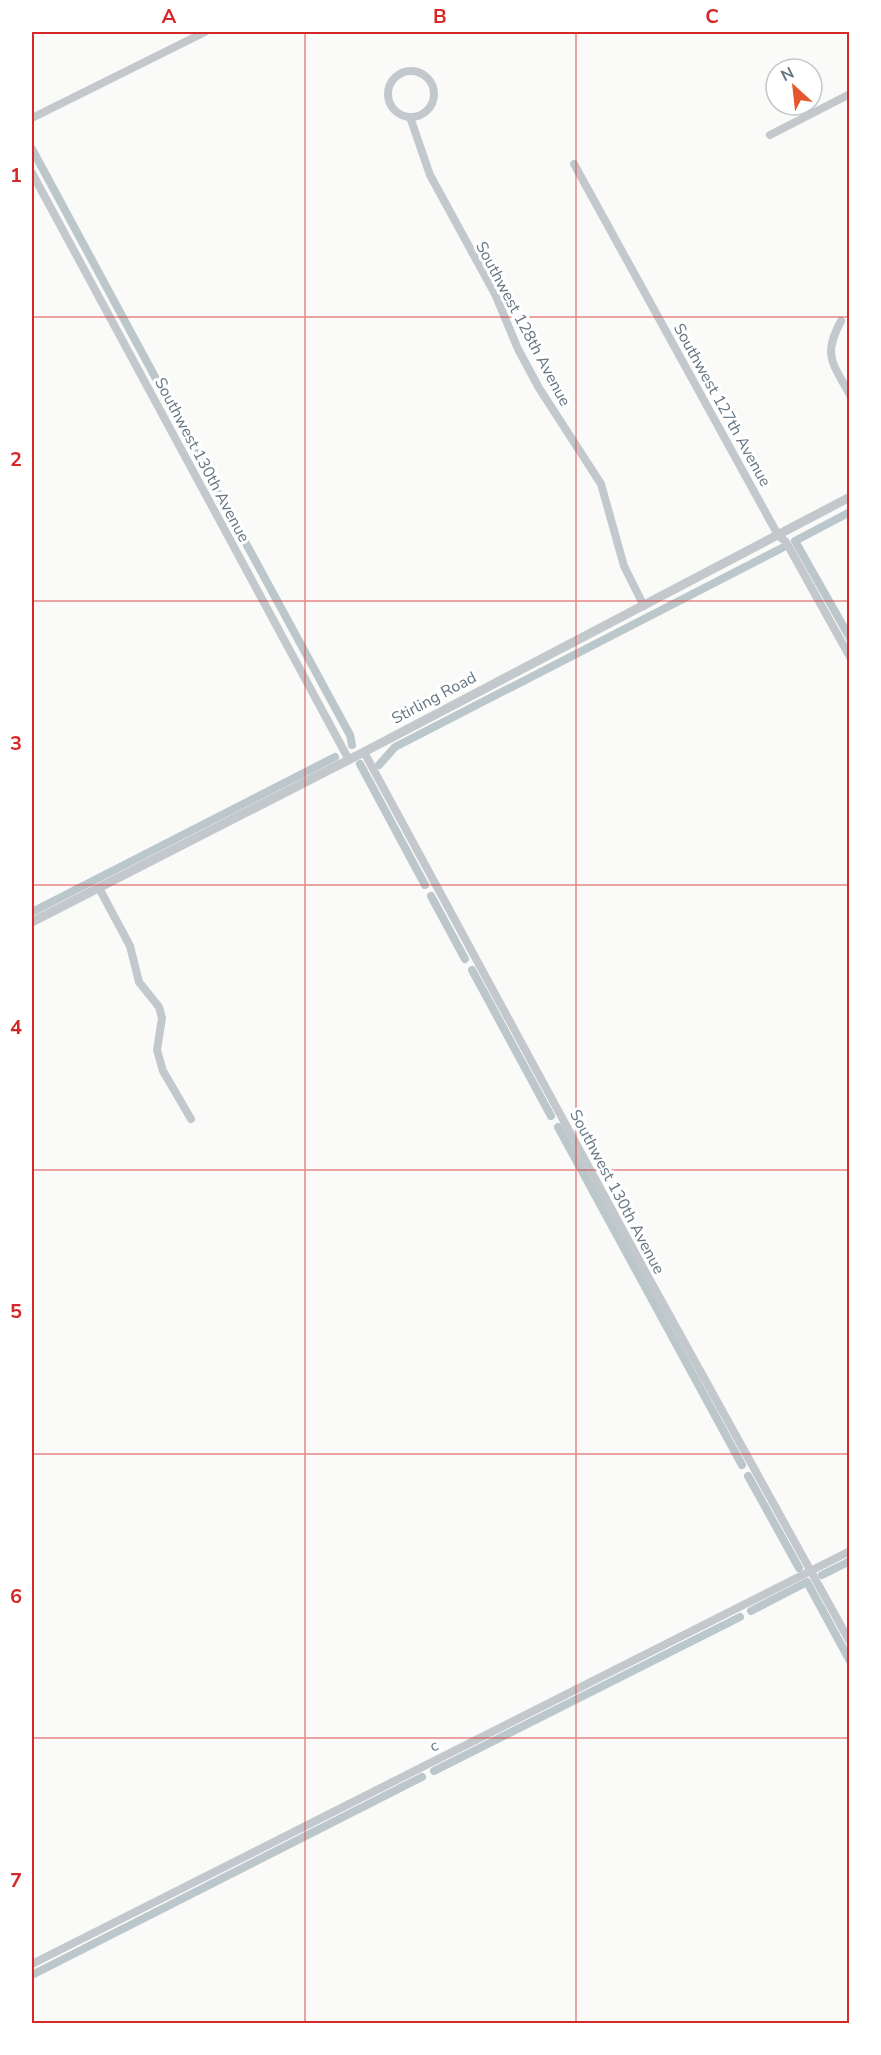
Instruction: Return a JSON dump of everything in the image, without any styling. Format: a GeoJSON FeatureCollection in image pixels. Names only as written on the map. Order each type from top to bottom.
{"type":"FeatureCollection","features":[{"type":"Feature","properties":{"kind":"street"},"geometry":{"type":"LineString","coordinates":[[32,118],[205,32]]}},
{"type":"Feature","properties":{"kind":"street","name":"Southwest 128th Avenue"},"geometry":{"type":"LineString","coordinates":[[410,117],[418,116],[429,107],[433,93],[428,79],[415,72],[400,74],[388,90],[393,109],[410,117],[430,175],[495,294],[518,349],[539,388],[601,484],[624,566],[644,606]]}},
{"type":"Feature","properties":{"kind":"street"},"geometry":{"type":"LineString","coordinates":[[770,135],[849,94]]}},
{"type":"Feature","properties":{"kind":"street","name":"Southwest 127th Avenue"},"geometry":{"type":"LineString","coordinates":[[574,164],[778,535],[786,542],[849,657]]}},
{"type":"Feature","properties":{"kind":"street","name":"Southwest 130th Avenue"},"geometry":{"type":"LineString","coordinates":[[32,173],[349,760]]}},
{"type":"Feature","properties":{"kind":"street"},"geometry":{"type":"LineString","coordinates":[[841,321],[829,346],[833,362],[849,391]]}},
{"type":"Feature","properties":{"kind":"street","name":"Stirling Road"},"geometry":{"type":"LineString","coordinates":[[32,922],[349,760],[849,497]]}},
{"type":"Feature","properties":{"kind":"street","name":"Southwest 130th Avenue"},"geometry":{"type":"LineString","coordinates":[[364,752],[849,1642]]}},
{"type":"Feature","properties":{"kind":"street"},"geometry":{"type":"LineString","coordinates":[[99,888],[130,946],[139,982],[159,1007],[162,1018],[157,1050],[163,1071],[190,1119]]}},
{"type":"Feature","properties":{"kind":"street","name":"c"},"geometry":{"type":"LineString","coordinates":[[32,1964],[849,1551]]}},
{"type":"Feature","properties":{"kind":"waterway"},"geometry":{"type":"LineString","coordinates":[[32,149],[229,514]]}},
{"type":"Feature","properties":{"kind":"waterway"},"geometry":{"type":"LineString","coordinates":[[850,512],[795,541],[850,638]]}},
{"type":"Feature","properties":{"kind":"waterway"},"geometry":{"type":"LineString","coordinates":[[236,525],[350,735],[352,745]]}},
{"type":"Feature","properties":{"kind":"waterway"},"geometry":{"type":"LineString","coordinates":[[379,765],[395,747],[782,548]]}},
{"type":"Feature","properties":{"kind":"waterway"},"geometry":{"type":"LineString","coordinates":[[32,912],[335,757]]}},
{"type":"Feature","properties":{"kind":"waterway"},"geometry":{"type":"LineString","coordinates":[[360,764],[425,885]]}},
{"type":"Feature","properties":{"kind":"waterway"},"geometry":{"type":"LineString","coordinates":[[431,896],[465,959]]}},
{"type":"Feature","properties":{"kind":"waterway"},"geometry":{"type":"LineString","coordinates":[[472,970],[551,1116]]}},
{"type":"Feature","properties":{"kind":"waterway"},"geometry":{"type":"LineString","coordinates":[[558,1127],[742,1465]]}},
{"type":"Feature","properties":{"kind":"waterway"},"geometry":{"type":"LineString","coordinates":[[748,1476],[799,1568]]}},
{"type":"Feature","properties":{"kind":"waterway"},"geometry":{"type":"LineString","coordinates":[[822,1575],[850,1561]]}},
{"type":"Feature","properties":{"kind":"waterway"},"geometry":{"type":"LineString","coordinates":[[751,1611],[807,1582],[850,1661]]}},
{"type":"Feature","properties":{"kind":"waterway"},"geometry":{"type":"LineString","coordinates":[[434,1771],[740,1617]]}},
{"type":"Feature","properties":{"kind":"waterway"},"geometry":{"type":"LineString","coordinates":[[32,1975],[422,1777]]}}]}
